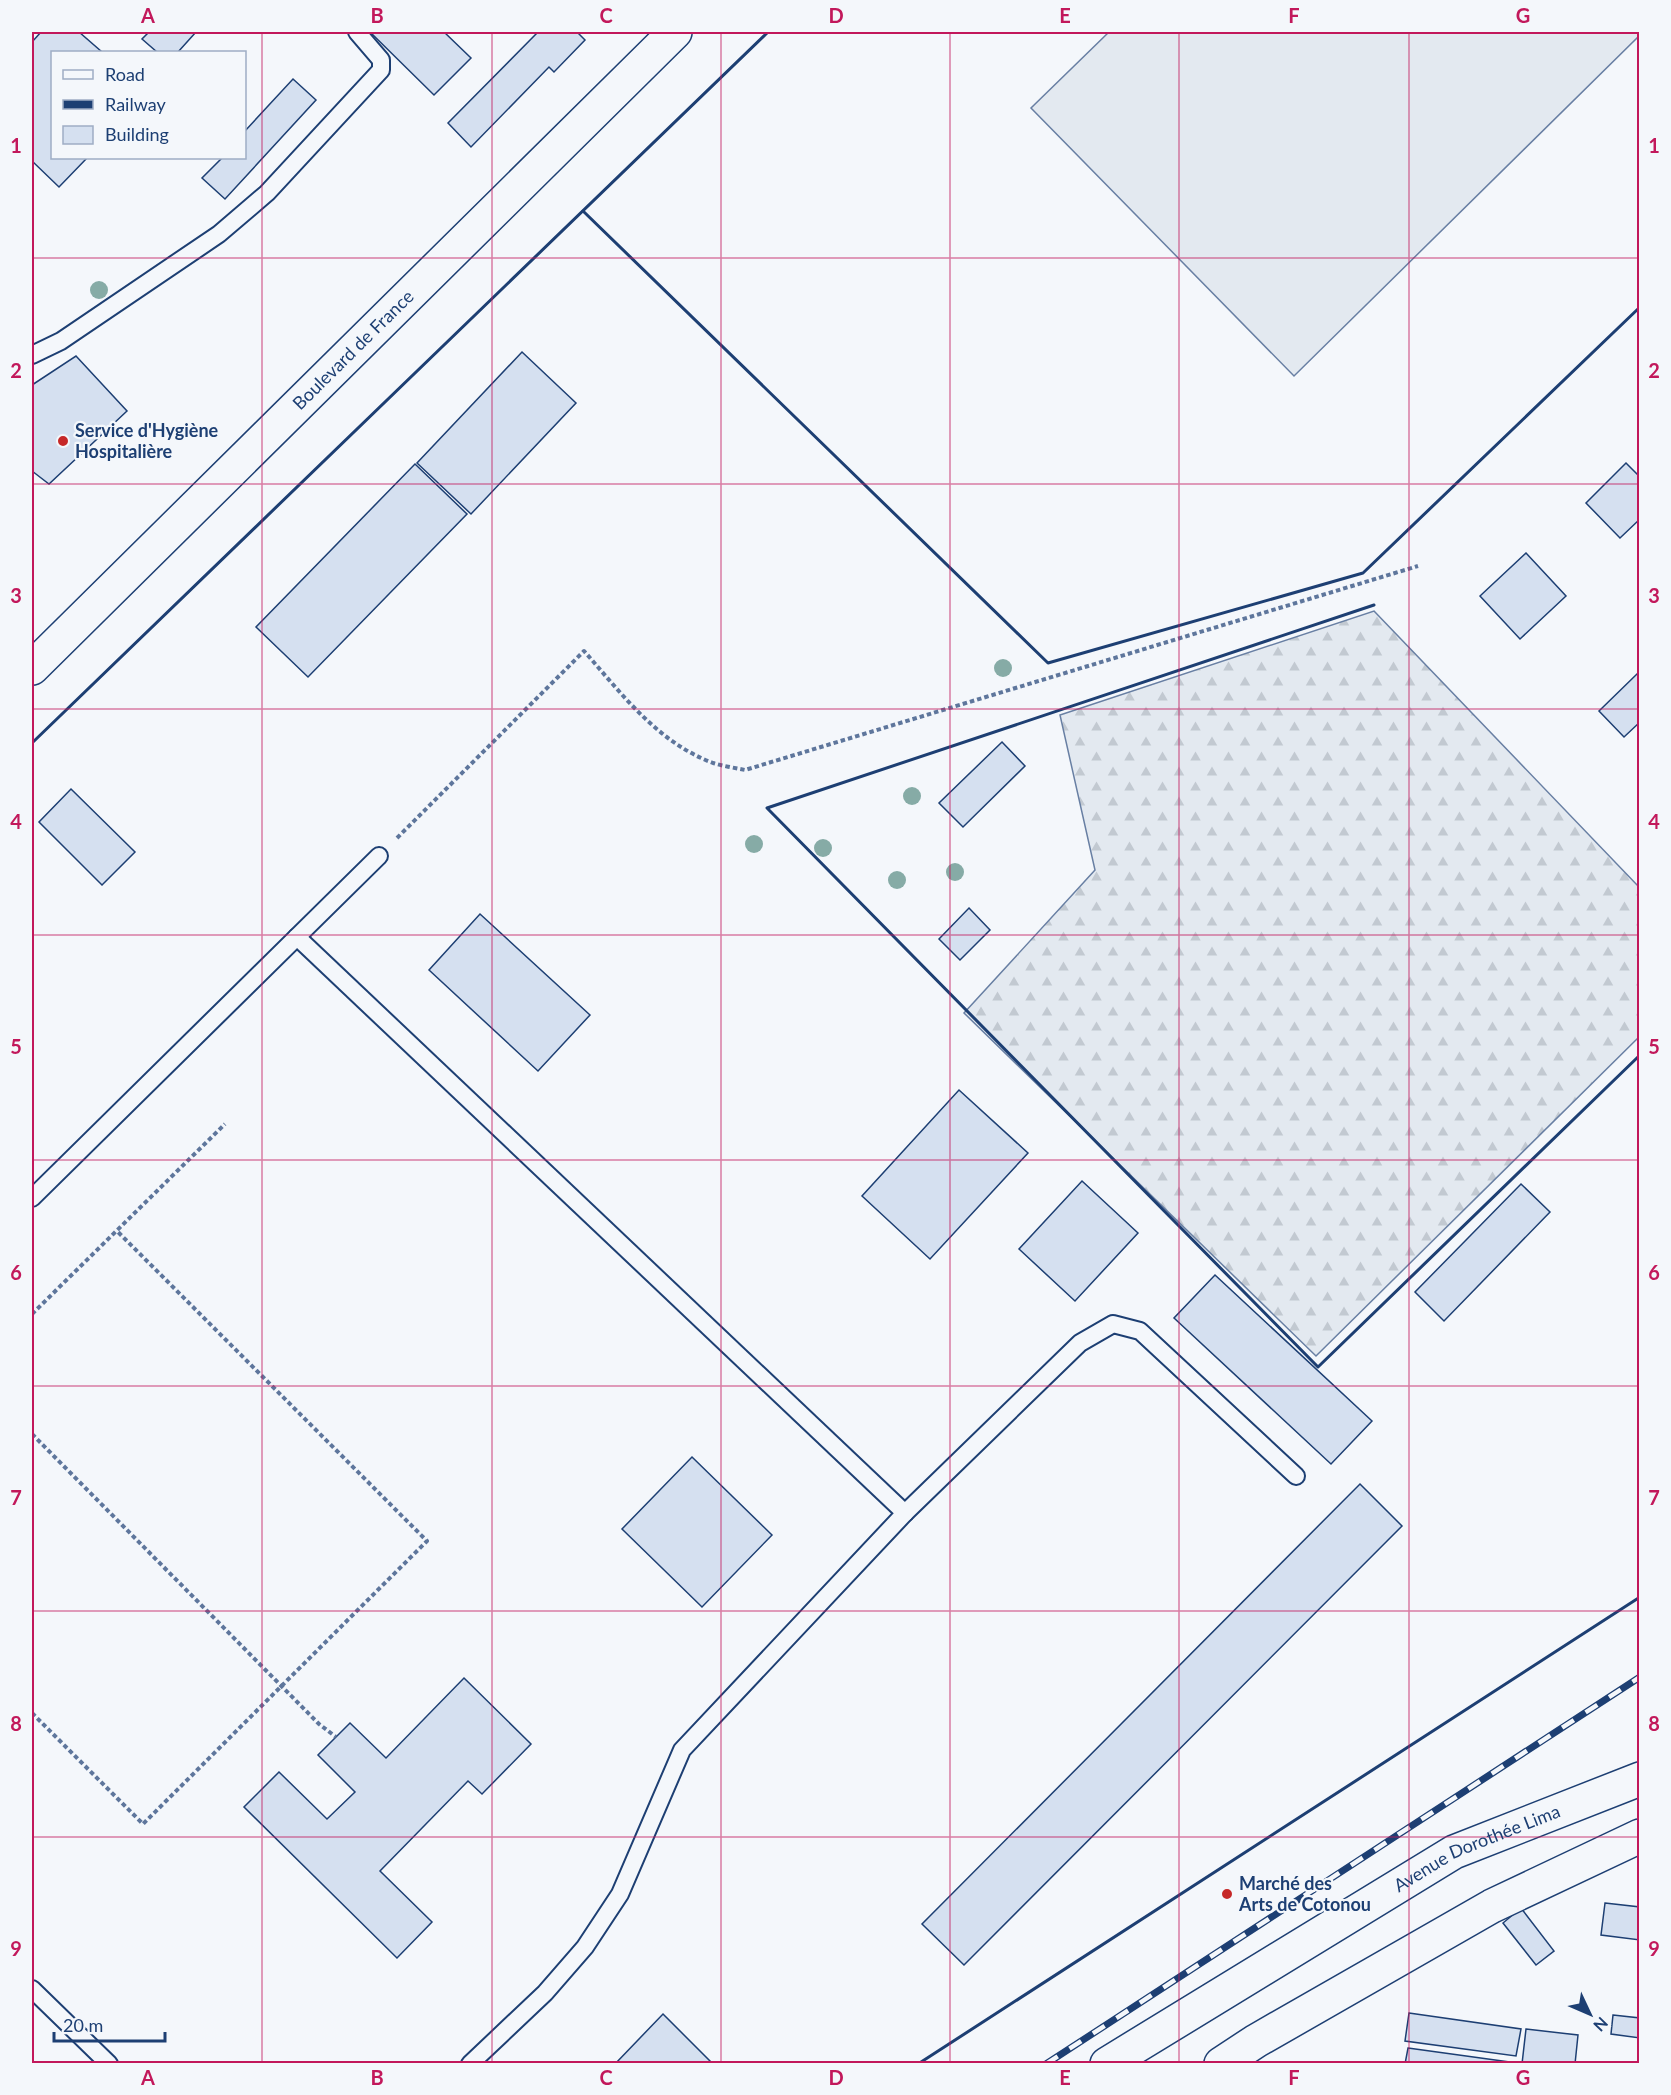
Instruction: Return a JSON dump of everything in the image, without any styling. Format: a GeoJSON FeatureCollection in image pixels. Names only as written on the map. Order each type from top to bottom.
{"type":"FeatureCollection","features":[{"type":"Feature","properties":{"kind":"main road","name":"Boulevard de France"},"geometry":{"type":"LineString","coordinates":[[32,668],[675,32]]}},
{"type":"Feature","properties":{"kind":"main road","name":"Avenue Dorothée Lima"},"geometry":{"type":"LineString","coordinates":[[1107,2064],[1454,1852],[1640,1779]]}},
{"type":"Feature","properties":{"kind":"main road"},"geometry":{"type":"LineString","coordinates":[[1221,2064],[1256,2041],[1492,1906],[1640,1836]]}},
{"type":"Feature","properties":{"kind":"lane"},"geometry":{"type":"LineString","coordinates":[[32,355],[61,341],[219,234],[267,193],[381,70],[381,60],[357,32]]}},
{"type":"Feature","properties":{"kind":"lane"},"geometry":{"type":"LineString","coordinates":[[32,1198],[379,856]]}},
{"type":"Feature","properties":{"kind":"lane"},"geometry":{"type":"LineString","coordinates":[[297,937],[905,1513]]}},
{"type":"Feature","properties":{"kind":"lane"},"geometry":{"type":"LineString","coordinates":[[470,2064],[545,1993],[591,1938],[620,1894],[682,1750],[905,1513],[1080,1343],[1113,1324],[1140,1331],[1296,1476]]}},
{"type":"Feature","properties":{"kind":"lane"},"geometry":{"type":"LineString","coordinates":[[32,1989],[109,2064]]}},
{"type":"Feature","properties":{"kind":"path"},"geometry":{"type":"LineString","coordinates":[[379,856],[584,651],[644,719],[676,745],[713,763],[745,770],[1418,566]]}},
{"type":"Feature","properties":{"kind":"path"},"geometry":{"type":"LineString","coordinates":[[32,1314],[225,1124]]}},
{"type":"Feature","properties":{"kind":"path"},"geometry":{"type":"LineString","coordinates":[[32,1713],[143,1824],[427,1541],[117,1231]]}},
{"type":"Feature","properties":{"kind":"path"},"geometry":{"type":"LineString","coordinates":[[32,1434],[319,1724],[336,1737]]}},
{"type":"Feature","properties":{"kind":"green space"},"geometry":{"type":"Polygon","coordinates":[[[1109,32],[1639,32],[1640,35],[1294,376],[1031,108],[1109,32]]]}},
{"type":"Feature","properties":{"kind":"green space"},"geometry":{"type":"Polygon","coordinates":[[[1374,611],[1639,887],[1639,1037],[1316,1356],[964,1013],[1095,870],[1060,715],[1374,611]]]}},
{"type":"Feature","properties":{"kind":"building"},"geometry":{"type":"Polygon","coordinates":[[[41,32],[79,32],[101,51],[51,51],[51,159],[86,159],[59,187],[32,161],[32,42],[41,32]]]}},
{"type":"Feature","properties":{"kind":"building"},"geometry":{"type":"Polygon","coordinates":[[[149,32],[196,32],[179,51],[156,51],[142,39],[149,32]]]}},
{"type":"Feature","properties":{"kind":"building"},"geometry":{"type":"Polygon","coordinates":[[[370,32],[444,32],[471,58],[434,95],[370,32]]]}},
{"type":"Feature","properties":{"kind":"building"},"geometry":{"type":"Polygon","coordinates":[[[538,32],[577,32],[585,40],[554,72],[549,67],[471,147],[448,123],[538,32]]]}},
{"type":"Feature","properties":{"kind":"building"},"geometry":{"type":"Polygon","coordinates":[[[293,79],[316,100],[225,199],[202,178],[221,159],[246,159],[246,130],[293,79]]]}},
{"type":"Feature","properties":{"kind":"building"},"geometry":{"type":"Polygon","coordinates":[[[522,352],[576,403],[471,514],[417,463],[522,352]]]}},
{"type":"Feature","properties":{"kind":"building","name":"Service d'Hygiène Hospitalière"},"geometry":{"type":"Polygon","coordinates":[[[76,356],[127,411],[49,484],[32,471],[32,385],[76,356]]]}},
{"type":"Feature","properties":{"kind":"building"},"geometry":{"type":"Polygon","coordinates":[[[1626,463],[1640,477],[1640,519],[1620,538],[1586,503],[1626,463]]]}},
{"type":"Feature","properties":{"kind":"building"},"geometry":{"type":"Polygon","coordinates":[[[415,464],[467,514],[308,677],[256,627],[415,464]]]}},
{"type":"Feature","properties":{"kind":"building"},"geometry":{"type":"Polygon","coordinates":[[[1526,553],[1566,596],[1520,639],[1480,596],[1526,553]]]}},
{"type":"Feature","properties":{"kind":"building"},"geometry":{"type":"Polygon","coordinates":[[[1638,673],[1640,675],[1640,722],[1624,737],[1599,711],[1638,673]]]}},
{"type":"Feature","properties":{"kind":"building"},"geometry":{"type":"Polygon","coordinates":[[[1002,742],[1025,766],[963,827],[939,803],[1002,742]]]}},
{"type":"Feature","properties":{"kind":"building"},"geometry":{"type":"Polygon","coordinates":[[[71,789],[135,852],[102,885],[39,822],[71,789]]]}},
{"type":"Feature","properties":{"kind":"building"},"geometry":{"type":"Polygon","coordinates":[[[969,908],[990,930],[960,960],[939,939],[969,908]]]}},
{"type":"Feature","properties":{"kind":"building"},"geometry":{"type":"Polygon","coordinates":[[[480,914],[590,1015],[538,1071],[429,970],[480,914]]]}},
{"type":"Feature","properties":{"kind":"building"},"geometry":{"type":"Polygon","coordinates":[[[959,1090],[1028,1153],[930,1259],[862,1196],[959,1090]]]}},
{"type":"Feature","properties":{"kind":"building"},"geometry":{"type":"Polygon","coordinates":[[[1082,1181],[1138,1233],[1075,1301],[1019,1249],[1082,1181]]]}},
{"type":"Feature","properties":{"kind":"building"},"geometry":{"type":"Polygon","coordinates":[[[1521,1184],[1550,1212],[1444,1321],[1415,1292],[1521,1184]]]}},
{"type":"Feature","properties":{"kind":"building"},"geometry":{"type":"Polygon","coordinates":[[[1215,1275],[1372,1421],[1331,1464],[1174,1318],[1215,1275]]]}},
{"type":"Feature","properties":{"kind":"building"},"geometry":{"type":"Polygon","coordinates":[[[692,1457],[772,1535],[702,1607],[622,1529],[692,1457]]]}},
{"type":"Feature","properties":{"kind":"building"},"geometry":{"type":"Polygon","coordinates":[[[1360,1484],[1402,1526],[964,1965],[922,1924],[1360,1484]]]}},
{"type":"Feature","properties":{"kind":"building"},"geometry":{"type":"Polygon","coordinates":[[[464,1678],[531,1744],[482,1794],[468,1781],[380,1871],[432,1922],[397,1958],[244,1807],[279,1772],[327,1819],[355,1792],[318,1755],[350,1723],[386,1758],[464,1678]]]}},
{"type":"Feature","properties":{"kind":"building"},"geometry":{"type":"Polygon","coordinates":[[[1605,1903],[1640,1907],[1640,1940],[1601,1935],[1605,1903]]]}},
{"type":"Feature","properties":{"kind":"building"},"geometry":{"type":"Polygon","coordinates":[[[1521,1908],[1554,1951],[1536,1965],[1503,1923],[1521,1908]]]}},
{"type":"Feature","properties":{"kind":"building"},"geometry":{"type":"Polygon","coordinates":[[[1409,2013],[1521,2029],[1516,2056],[1405,2041],[1409,2013]]]}},
{"type":"Feature","properties":{"kind":"building"},"geometry":{"type":"Polygon","coordinates":[[[663,2014],[713,2064],[615,2064],[663,2014]]]}},
{"type":"Feature","properties":{"kind":"building"},"geometry":{"type":"Polygon","coordinates":[[[1613,2015],[1640,2018],[1640,2038],[1611,2034],[1613,2015]]]}},
{"type":"Feature","properties":{"kind":"building"},"geometry":{"type":"Polygon","coordinates":[[[1526,2029],[1578,2035],[1575,2064],[1522,2064],[1526,2029]]]}},
{"type":"Feature","properties":{"kind":"building"},"geometry":{"type":"Polygon","coordinates":[[[1408,2048],[1517,2063],[1405,2064],[1408,2048]]]}},
{"type":"Feature","properties":{"kind":"railway"},"geometry":{"type":"LineString","coordinates":[[1046,2064],[1640,1677]]}},
{"type":"Feature","properties":{"kind":"wall"},"geometry":{"type":"LineString","coordinates":[[32,743],[768,32]]}},
{"type":"Feature","properties":{"kind":"wall"},"geometry":{"type":"LineString","coordinates":[[583,211],[1048,663],[1363,573],[1640,307]]}},
{"type":"Feature","properties":{"kind":"wall"},"geometry":{"type":"LineString","coordinates":[[1374,605],[767,808],[1318,1367],[1640,1055]]}},
{"type":"Feature","properties":{"kind":"wall"},"geometry":{"type":"LineString","coordinates":[[918,2064],[1640,1597]]}},
{"type":"Feature","properties":{"kind":"place","name":"Service d'Hygiène Hospitalière"},"geometry":{"type":"Point","coordinates":[63,441]}},
{"type":"Feature","properties":{"kind":"place","name":"Marché des Arts de Cotonou"},"geometry":{"type":"Point","coordinates":[1227,1894]}}]}
